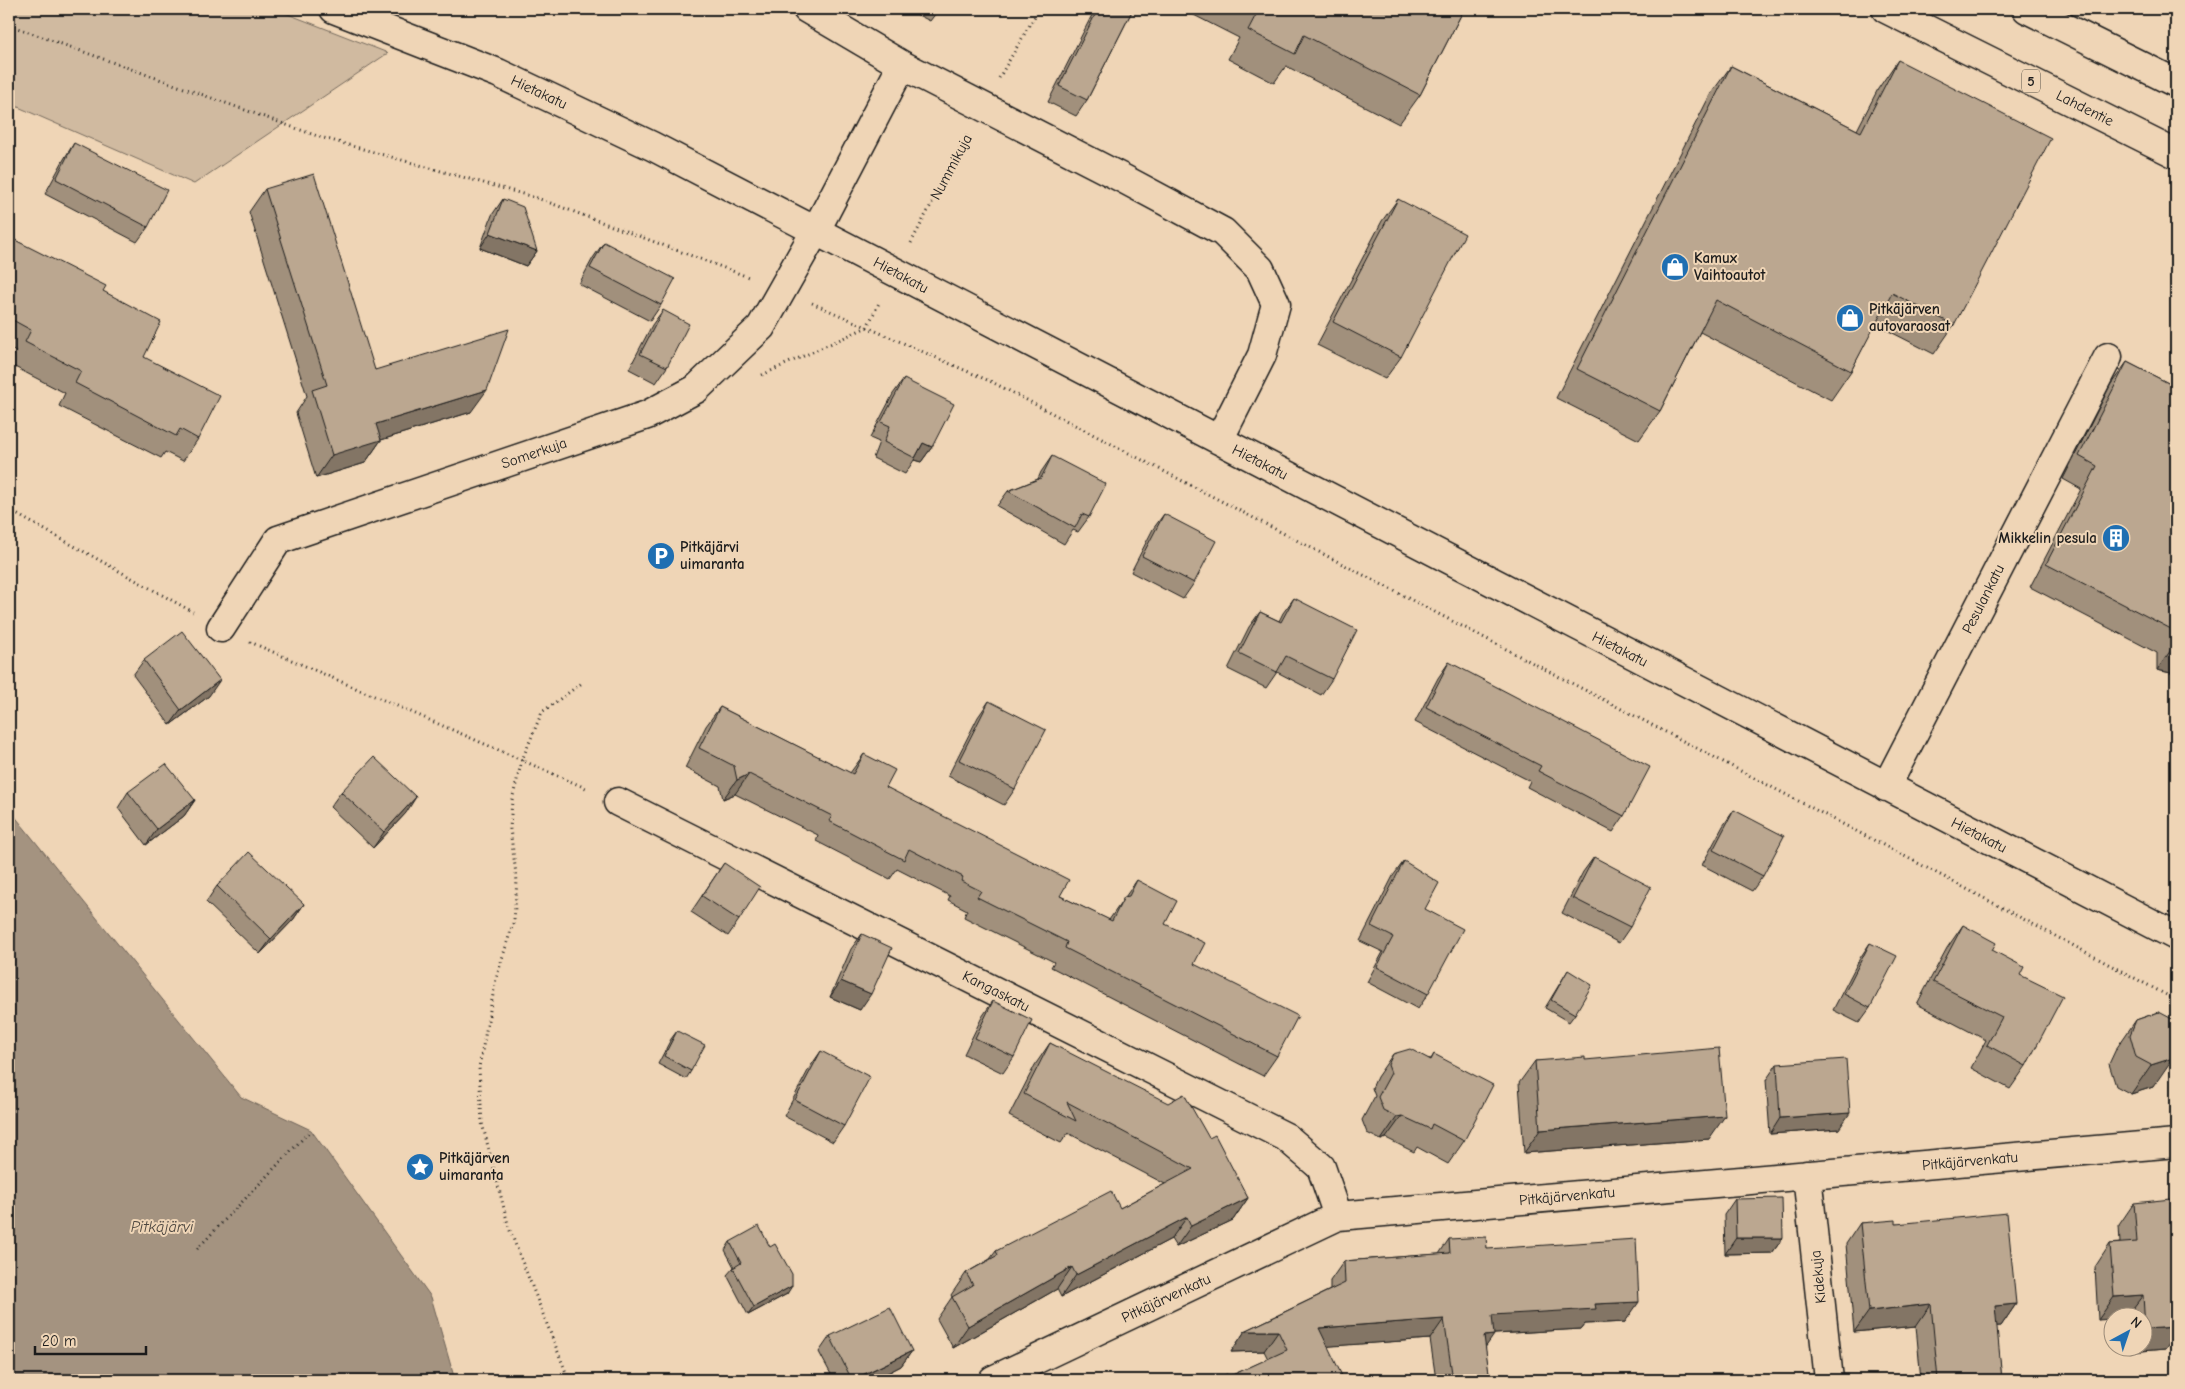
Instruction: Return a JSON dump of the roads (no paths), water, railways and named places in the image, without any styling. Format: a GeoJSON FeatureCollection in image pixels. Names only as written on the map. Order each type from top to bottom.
{"type":"FeatureCollection","features":[{"type":"Feature","properties":{"kind":"main road","name":"Hietakatu"},"geometry":{"type":"LineString","coordinates":[[334,9],[498,73],[652,146],[2176,936]]}},
{"type":"Feature","properties":{"kind":"main road"},"geometry":{"type":"LineString","coordinates":[[807,9],[902,65],[1223,232],[1260,269],[1276,304],[1262,355],[1219,440]]}},
{"type":"Feature","properties":{"kind":"main road","name":"Lahdentie"},"geometry":{"type":"LineString","coordinates":[[1886,9],[2176,154]]}},
{"type":"Feature","properties":{"kind":"main road"},"geometry":{"type":"LineString","coordinates":[[2027,9],[2176,83]]}},
{"type":"Feature","properties":{"kind":"main road"},"geometry":{"type":"LineString","coordinates":[[816,230],[902,65]]}},
{"type":"Feature","properties":{"kind":"main road","name":"Somerkuja"},"geometry":{"type":"LineString","coordinates":[[221,628],[278,540],[647,415],[696,389],[761,327],[816,230]]}},
{"type":"Feature","properties":{"kind":"main road","name":"Pesulankatu"},"geometry":{"type":"LineString","coordinates":[[1886,787],[2108,357]]}},
{"type":"Feature","properties":{"kind":"main road","name":"Kangaskatu"},"geometry":{"type":"LineString","coordinates":[[618,802],[1286,1136],[1321,1166],[1338,1216]]}},
{"type":"Feature","properties":{"kind":"main road","name":"Pitkäjärvenkatu"},"geometry":{"type":"LineString","coordinates":[[993,1380],[1338,1216],[2176,1143]]}},
{"type":"Feature","properties":{"kind":"main road","name":"Kidekuja"},"geometry":{"type":"LineString","coordinates":[[1807,1175],[1829,1380]]}},
{"type":"Feature","properties":{"kind":"water","name":"Pitkäjärvi"},"geometry":{"type":"Polygon","coordinates":[[[9,809],[241,1097],[311,1130],[431,1297],[455,1380],[9,1380],[9,809]]]}},
{"type":"Feature","properties":{"kind":"place","name":"Kamux Vaihtoautot"},"geometry":{"type":"Point","coordinates":[1675,267]}},
{"type":"Feature","properties":{"kind":"place","name":"Pitkäjärven autovaraosat"},"geometry":{"type":"Point","coordinates":[1850,318]}},
{"type":"Feature","properties":{"kind":"place","name":"Mikkelin pesula"},"geometry":{"type":"Point","coordinates":[2116,538]}},
{"type":"Feature","properties":{"kind":"place","name":"Pitkäjärvi uimaranta"},"geometry":{"type":"Point","coordinates":[661,556]}},
{"type":"Feature","properties":{"kind":"place","name":"Pitkäjärven uimaranta"},"geometry":{"type":"Point","coordinates":[420,1167]}}]}
